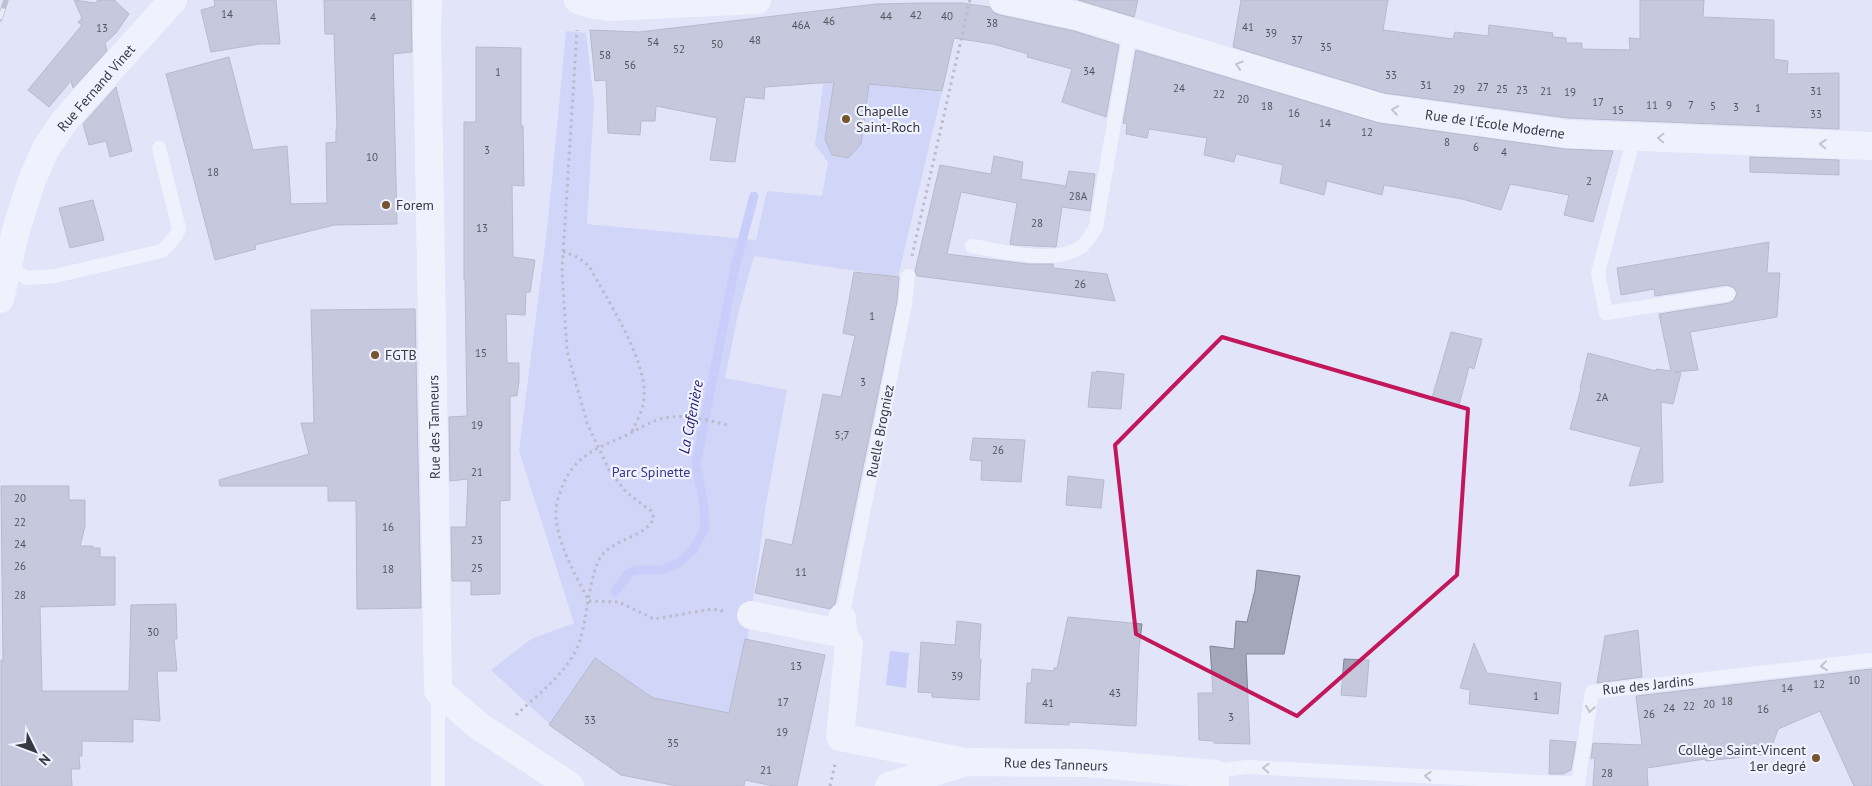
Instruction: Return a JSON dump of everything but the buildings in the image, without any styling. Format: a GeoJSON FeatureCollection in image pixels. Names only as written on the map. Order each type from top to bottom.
{"type":"FeatureCollection","features":[{"type":"Feature","properties":{"kind":"street","name":"Rue Fernand Vinet"},"geometry":{"type":"LineString","coordinates":[[0,299],[16,230],[32,180],[46,148],[66,119],[173,0]]}},
{"type":"Feature","properties":{"kind":"street","name":"Rue des Tanneurs"},"geometry":{"type":"LineString","coordinates":[[428,0],[427,41],[438,691]]}},
{"type":"Feature","properties":{"kind":"street"},"geometry":{"type":"LineString","coordinates":[[580,1],[609,7],[757,0]]}},
{"type":"Feature","properties":{"kind":"street","name":"Rue de l'École Moderne"},"geometry":{"type":"LineString","coordinates":[[1003,0],[1078,16],[1381,108],[1566,134],[1872,146]]}},
{"type":"Feature","properties":{"kind":"street"},"geometry":{"type":"LineString","coordinates":[[751,615],[843,626]]}},
{"type":"Feature","properties":{"kind":"street","name":"Ruelle Brogniez"},"geometry":{"type":"LineString","coordinates":[[843,626],[849,644],[840,737],[966,762]]}},
{"type":"Feature","properties":{"kind":"street"},"geometry":{"type":"LineString","coordinates":[[438,691],[479,726],[570,786]]}},
{"type":"Feature","properties":{"kind":"street","name":"Rue des Tanneurs"},"geometry":{"type":"LineString","coordinates":[[896,785],[966,762],[1085,763],[1215,780]]}},
{"type":"Feature","properties":{"kind":"lane"},"geometry":{"type":"LineString","coordinates":[[972,246],[1047,257],[1067,254],[1083,245],[1096,227],[1130,32]]}},
{"type":"Feature","properties":{"kind":"lane"},"geometry":{"type":"LineString","coordinates":[[1634,136],[1598,273],[1606,313],[1728,294]]}},
{"type":"Feature","properties":{"kind":"lane"},"geometry":{"type":"LineString","coordinates":[[8,264],[21,276],[35,279],[162,251],[175,237],[178,229],[159,148]]}},
{"type":"Feature","properties":{"kind":"lane","name":"Ruelle Brogniez"},"geometry":{"type":"LineString","coordinates":[[843,626],[905,304],[908,276]]}},
{"type":"Feature","properties":{"kind":"lane","name":"Rue des Jardins"},"geometry":{"type":"LineString","coordinates":[[1215,780],[1225,770],[1247,766],[1578,784],[1592,692],[1872,660]]}},
{"type":"Feature","properties":{"kind":"lane"},"geometry":{"type":"LineString","coordinates":[[438,691],[438,786]]}},
{"type":"Feature","properties":{"kind":"path"},"geometry":{"type":"LineString","coordinates":[[908,276],[970,0]]}},
{"type":"Feature","properties":{"kind":"path"},"geometry":{"type":"LineString","coordinates":[[495,736],[562,671],[574,656],[581,639],[596,568],[601,556],[611,546],[649,527],[654,518],[651,511],[626,492],[609,470],[587,422],[567,351],[562,271],[580,1]]}},
{"type":"Feature","properties":{"kind":"path"},"geometry":{"type":"LineString","coordinates":[[563,251],[579,258],[589,266],[631,343],[641,371],[644,401],[632,432]]}},
{"type":"Feature","properties":{"kind":"path"},"geometry":{"type":"LineString","coordinates":[[589,600],[568,560],[560,534],[556,508],[560,490],[569,472],[588,452],[652,422],[671,417],[694,418],[728,424]]}},
{"type":"Feature","properties":{"kind":"path"},"geometry":{"type":"LineString","coordinates":[[589,600],[619,602],[654,619],[712,609],[751,615]]}},
{"type":"Feature","properties":{"kind":"path"},"geometry":{"type":"LineString","coordinates":[[830,786],[832,777]]}},
{"type":"Feature","properties":{"kind":"highlighted area"},"geometry":{"type":"Polygon","coordinates":[[[1222,337],[1468,409],[1457,575],[1297,716],[1136,634],[1115,445],[1222,337]]]}},
{"type":"Feature","properties":{"kind":"green space","name":"Parc Spinette"},"geometry":{"type":"Polygon","coordinates":[[[878,6],[877,84],[942,92],[898,277],[754,256],[738,314],[725,378],[787,390],[766,504],[747,643],[733,720],[553,727],[491,670],[531,639],[574,623],[519,451],[548,221],[566,31],[586,33],[594,102],[587,224],[756,240],[767,191],[822,196],[828,162],[815,145],[825,70],[840,69],[840,7],[878,6]]]}},
{"type":"Feature","properties":{"kind":"shaded area"},"geometry":{"type":"Polygon","coordinates":[[[890,651],[909,653],[906,688],[886,685],[890,651]]]}},
{"type":"Feature","properties":{"kind":"waterway","name":"La Cafenière"},"geometry":{"type":"LineString","coordinates":[[615,592],[628,574],[634,570],[662,570],[679,563],[693,550],[705,528],[704,506],[696,464],[735,267],[754,196]]}},
{"type":"Feature","properties":{"kind":"railway"},"geometry":{"type":"LineString","coordinates":[[0,19],[6,0]]}},
{"type":"Feature","properties":{"kind":"place","name":"Chapelle Saint-Roch"},"geometry":{"type":"Point","coordinates":[846,119]}},
{"type":"Feature","properties":{"kind":"place","name":"Forem"},"geometry":{"type":"Point","coordinates":[386,205]}},
{"type":"Feature","properties":{"kind":"place","name":"FGTB"},"geometry":{"type":"Point","coordinates":[375,355]}},
{"type":"Feature","properties":{"kind":"place","name":"Collège Saint-Vincent 1er degré"},"geometry":{"type":"Point","coordinates":[1816,758]}}]}
